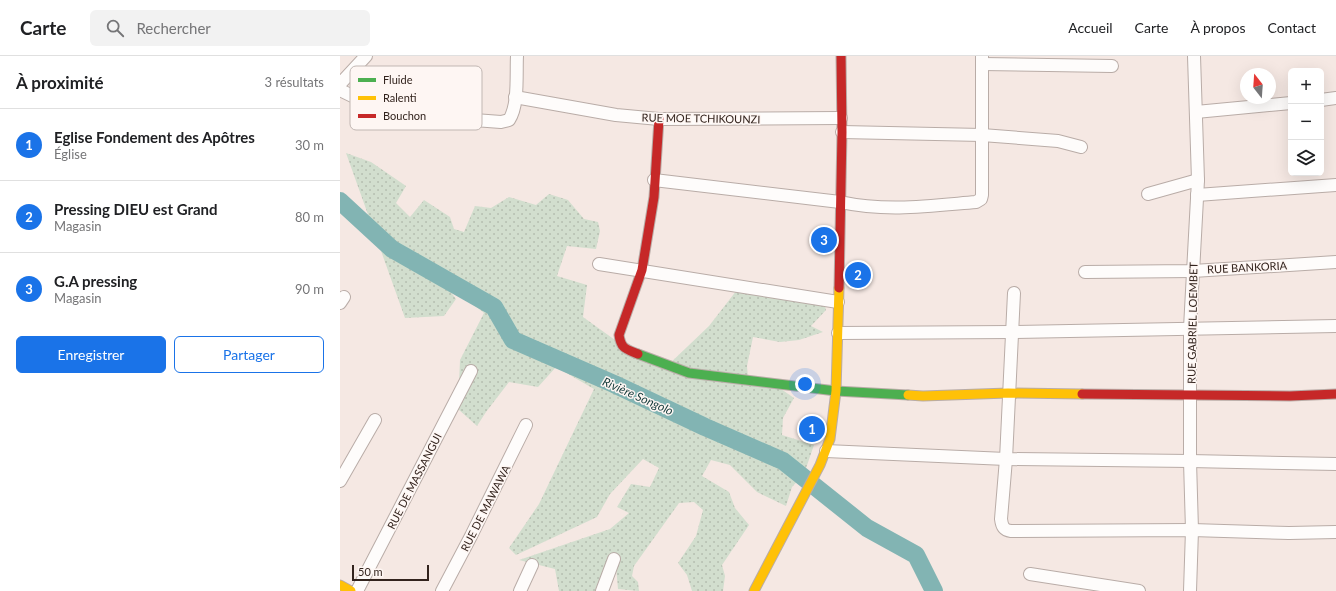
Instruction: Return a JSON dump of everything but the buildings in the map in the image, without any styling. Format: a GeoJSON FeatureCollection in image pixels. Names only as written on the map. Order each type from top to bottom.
{"type":"FeatureCollection","features":[{"type":"Feature","properties":{"kind":"street"},"geometry":{"type":"LineString","coordinates":[[357,66],[366,56]]}},
{"type":"Feature","properties":{"kind":"street"},"geometry":{"type":"LineString","coordinates":[[482,121],[501,122],[508,120],[512,115],[515,97],[517,56]]}},
{"type":"Feature","properties":{"kind":"street"},"geometry":{"type":"LineString","coordinates":[[754,591],[799,503],[820,466],[830,439],[836,391],[838,333],[842,132],[841,56]]}},
{"type":"Feature","properties":{"kind":"street","name":"RUE GABRIEL LOEMBET"},"geometry":{"type":"LineString","coordinates":[[1190,591],[1192,530],[1190,461],[1190,328],[1198,180],[1194,56]]}},
{"type":"Feature","properties":{"kind":"street"},"geometry":{"type":"LineString","coordinates":[[654,180],[840,202],[861,206],[912,208],[976,202],[981,199],[982,195],[982,60],[1112,66]]}},
{"type":"Feature","properties":{"kind":"street"},"geometry":{"type":"LineString","coordinates":[[340,84],[350,73]]}},
{"type":"Feature","properties":{"kind":"street"},"geometry":{"type":"LineString","coordinates":[[340,90],[350,95]]}},
{"type":"Feature","properties":{"kind":"street","name":"RUE MOE TCHIKOUNZI"},"geometry":{"type":"LineString","coordinates":[[515,97],[616,115],[659,119],[842,118]]}},
{"type":"Feature","properties":{"kind":"street"},"geometry":{"type":"LineString","coordinates":[[1324,100],[1336,98]]}},
{"type":"Feature","properties":{"kind":"street"},"geometry":{"type":"LineString","coordinates":[[1196,112],[1288,103]]}},
{"type":"Feature","properties":{"kind":"street"},"geometry":{"type":"LineString","coordinates":[[659,119],[654,196],[642,270],[619,335],[620,343],[625,349],[689,373],[836,391],[923,396],[1008,393],[1290,396],[1336,394]]}},
{"type":"Feature","properties":{"kind":"street"},"geometry":{"type":"LineString","coordinates":[[842,132],[982,135],[1058,141],[1082,147]]}},
{"type":"Feature","properties":{"kind":"street"},"geometry":{"type":"LineString","coordinates":[[1148,194],[1198,180]]}},
{"type":"Feature","properties":{"kind":"street"},"geometry":{"type":"LineString","coordinates":[[1197,195],[1336,185]]}},
{"type":"Feature","properties":{"kind":"street","name":"RUE BANKORIA"},"geometry":{"type":"LineString","coordinates":[[1085,272],[1193,271],[1336,262]]}},
{"type":"Feature","properties":{"kind":"street"},"geometry":{"type":"LineString","coordinates":[[599,264],[838,302]]}},
{"type":"Feature","properties":{"kind":"street"},"geometry":{"type":"LineString","coordinates":[[1014,293],[1006,459],[1001,519],[1002,526],[1006,530],[1011,532],[1192,530],[1289,534],[1336,532]]}},
{"type":"Feature","properties":{"kind":"street"},"geometry":{"type":"LineString","coordinates":[[838,333],[1012,332],[1336,326]]}},
{"type":"Feature","properties":{"kind":"street","name":"RUE DE MASSANGUI"},"geometry":{"type":"LineString","coordinates":[[357,591],[471,371]]}},
{"type":"Feature","properties":{"kind":"street"},"geometry":{"type":"LineString","coordinates":[[340,481],[375,420]]}},
{"type":"Feature","properties":{"kind":"street","name":"RUE DE MAWAWA"},"geometry":{"type":"LineString","coordinates":[[442,591],[526,425]]}},
{"type":"Feature","properties":{"kind":"street"},"geometry":{"type":"LineString","coordinates":[[826,451],[1006,459],[1336,464]]}},
{"type":"Feature","properties":{"kind":"street"},"geometry":{"type":"LineString","coordinates":[[602,591],[614,559]]}},
{"type":"Feature","properties":{"kind":"street"},"geometry":{"type":"LineString","coordinates":[[520,591],[532,566]]}},
{"type":"Feature","properties":{"kind":"street"},"geometry":{"type":"LineString","coordinates":[[1030,574],[1139,591]]}},
{"type":"Feature","properties":{"kind":"street"},"geometry":{"type":"LineString","coordinates":[[340,585],[351,591]]}},
{"type":"Feature","properties":{"kind":"green space"},"geometry":{"type":"Polygon","coordinates":[[[346,153],[371,162],[406,186],[396,203],[410,217],[424,200],[450,217],[454,229],[464,232],[475,206],[491,208],[509,197],[536,205],[549,194],[568,200],[584,219],[598,222],[600,231],[596,249],[567,246],[557,276],[587,285],[583,317],[615,340],[666,367],[709,326],[740,286],[823,298],[826,310],[811,326],[823,332],[799,340],[780,342],[753,337],[747,366],[748,378],[781,389],[794,398],[783,418],[782,435],[814,445],[804,474],[792,487],[786,506],[757,492],[730,465],[711,460],[702,476],[729,492],[735,508],[749,525],[722,565],[725,576],[723,591],[692,591],[687,575],[678,563],[696,536],[703,510],[694,502],[679,503],[634,566],[632,576],[638,582],[639,591],[618,589],[616,566],[598,591],[559,591],[555,569],[519,560],[610,529],[629,513],[617,507],[631,484],[650,487],[659,468],[643,459],[610,494],[597,517],[516,555],[509,548],[539,504],[594,389],[556,367],[538,387],[509,382],[477,426],[458,409],[460,360],[484,313],[464,297],[450,291],[456,299],[444,316],[405,318],[346,153]]]}},
{"type":"Feature","properties":{"kind":"waterway","name":"Rivière Songolo"},"geometry":{"type":"LineString","coordinates":[[340,201],[392,249],[494,307],[513,340],[783,461],[867,528],[916,555],[934,591]]}},
{"type":"Feature","properties":{"kind":"traffic: fast"},"geometry":{"type":"LineString","coordinates":[[638,354],[689,373],[836,391],[908,395]]}},
{"type":"Feature","properties":{"kind":"traffic: slow"},"geometry":{"type":"LineString","coordinates":[[754,591],[820,465],[830,439],[836,391],[839,288]]}},
{"type":"Feature","properties":{"kind":"traffic: slow"},"geometry":{"type":"LineString","coordinates":[[908,395],[923,396],[1008,393],[1082,394]]}},
{"type":"Feature","properties":{"kind":"traffic: slow"},"geometry":{"type":"LineString","coordinates":[[340,585],[351,591]]}},
{"type":"Feature","properties":{"kind":"traffic: jam"},"geometry":{"type":"LineString","coordinates":[[839,288],[842,132],[841,56]]}},
{"type":"Feature","properties":{"kind":"traffic: jam"},"geometry":{"type":"LineString","coordinates":[[638,354],[625,348],[621,343],[619,335],[642,270],[654,197],[659,119]]}},
{"type":"Feature","properties":{"kind":"traffic: jam"},"geometry":{"type":"LineString","coordinates":[[1082,394],[1290,396],[1336,394]]}},
{"type":"Feature","properties":{"kind":"place","name":"G.A pressing"},"geometry":{"type":"Point","coordinates":[824,240]}},
{"type":"Feature","properties":{"kind":"place","name":"Pressing DIEU est Grand"},"geometry":{"type":"Point","coordinates":[858,275]}},
{"type":"Feature","properties":{"kind":"place","name":"Eglise Fondement des Apôtres"},"geometry":{"type":"Point","coordinates":[812,429]}}]}
